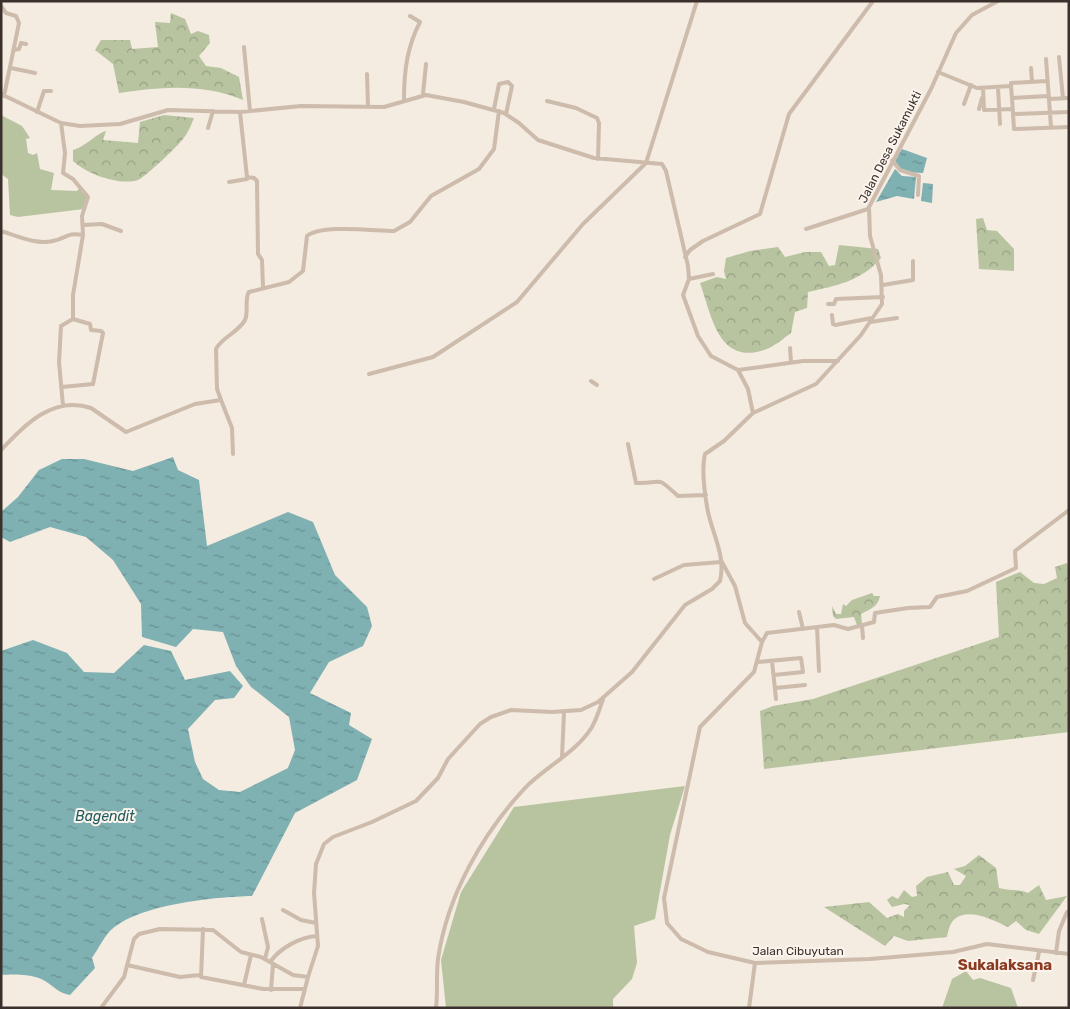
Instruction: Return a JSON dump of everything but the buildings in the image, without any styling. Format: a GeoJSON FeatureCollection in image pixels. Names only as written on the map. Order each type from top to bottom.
{"type":"FeatureCollection","features":[{"type":"Feature","properties":{"kind":"street"},"geometry":{"type":"LineString","coordinates":[[369,374],[433,358],[517,302],[584,224],[646,163],[697,1]]}},
{"type":"Feature","properties":{"kind":"street"},"geometry":{"type":"LineString","coordinates":[[686,258],[690,250],[703,241],[760,214],[789,114],[873,1]]}},
{"type":"Feature","properties":{"kind":"street","name":"Jalan Desa Sukamukti"},"geometry":{"type":"LineString","coordinates":[[300,1008],[303,989],[318,946],[314,893],[316,864],[324,844],[333,837],[372,822],[416,800],[438,778],[448,759],[480,724],[491,717],[511,710],[574,711],[593,704],[632,672],[685,605],[712,589],[720,581],[721,561],[708,512],[706,495],[704,461],[706,454],[724,441],[753,413],[814,386],[838,361],[882,304],[883,285],[870,236],[868,209],[938,72],[948,48],[969,18],[998,1]]}},
{"type":"Feature","properties":{"kind":"street"},"geometry":{"type":"LineString","coordinates":[[1,6],[6,12],[18,19],[11,68],[3,95],[61,123],[80,126],[120,124],[168,110],[240,112],[301,106],[384,107],[423,94],[499,111],[520,123],[538,140],[598,159],[662,164],[665,167],[688,266],[689,279],[684,295],[704,349],[713,357],[738,370],[748,389],[753,413]]}},
{"type":"Feature","properties":{"kind":"street"},"geometry":{"type":"LineString","coordinates":[[404,100],[407,52],[420,22],[410,16]]}},
{"type":"Feature","properties":{"kind":"street"},"geometry":{"type":"LineString","coordinates":[[14,50],[19,49],[21,43],[26,44]]}},
{"type":"Feature","properties":{"kind":"street"},"geometry":{"type":"LineString","coordinates":[[244,47],[250,111]]}},
{"type":"Feature","properties":{"kind":"street"},"geometry":{"type":"LineString","coordinates":[[1059,57],[1063,98]]}},
{"type":"Feature","properties":{"kind":"street"},"geometry":{"type":"LineString","coordinates":[[1046,59],[1051,127]]}},
{"type":"Feature","properties":{"kind":"street"},"geometry":{"type":"LineString","coordinates":[[423,94],[426,64]]}},
{"type":"Feature","properties":{"kind":"street"},"geometry":{"type":"LineString","coordinates":[[11,68],[35,73]]}},
{"type":"Feature","properties":{"kind":"street"},"geometry":{"type":"LineString","coordinates":[[1031,68],[1032,82]]}},
{"type":"Feature","properties":{"kind":"street"},"geometry":{"type":"LineString","coordinates":[[938,72],[983,91],[1011,86],[1011,83],[1047,81]]}},
{"type":"Feature","properties":{"kind":"street"},"geometry":{"type":"LineString","coordinates":[[367,74],[368,106]]}},
{"type":"Feature","properties":{"kind":"street"},"geometry":{"type":"LineString","coordinates":[[494,110],[499,84],[508,82],[512,86],[506,114]]}},
{"type":"Feature","properties":{"kind":"street"},"geometry":{"type":"LineString","coordinates":[[964,104],[971,85]]}},
{"type":"Feature","properties":{"kind":"street"},"geometry":{"type":"LineString","coordinates":[[1011,86],[1014,129],[1069,127]]}},
{"type":"Feature","properties":{"kind":"street"},"geometry":{"type":"LineString","coordinates":[[998,88],[1000,124]]}},
{"type":"Feature","properties":{"kind":"street"},"geometry":{"type":"LineString","coordinates":[[38,112],[44,91],[51,91]]}},
{"type":"Feature","properties":{"kind":"street"},"geometry":{"type":"LineString","coordinates":[[979,109],[983,91]]}},
{"type":"Feature","properties":{"kind":"street"},"geometry":{"type":"LineString","coordinates":[[983,91],[984,110],[1069,112]]}},
{"type":"Feature","properties":{"kind":"street"},"geometry":{"type":"LineString","coordinates":[[1012,98],[1069,98]]}},
{"type":"Feature","properties":{"kind":"street"},"geometry":{"type":"LineString","coordinates":[[547,102],[576,108],[597,118],[599,123],[598,159]]}},
{"type":"Feature","properties":{"kind":"street"},"geometry":{"type":"LineString","coordinates":[[208,128],[213,111]]}},
{"type":"Feature","properties":{"kind":"street"},"geometry":{"type":"LineString","coordinates":[[233,454],[232,428],[217,389],[216,349],[244,322],[248,293],[263,286],[289,282],[303,271],[307,236],[315,232],[394,231],[402,228],[432,196],[479,169],[494,149],[499,111]]}},
{"type":"Feature","properties":{"kind":"street"},"geometry":{"type":"LineString","coordinates":[[240,112],[246,176]]}},
{"type":"Feature","properties":{"kind":"street"},"geometry":{"type":"LineString","coordinates":[[61,123],[65,153],[63,173],[87,193],[83,212],[83,235],[73,295],[73,319]]}},
{"type":"Feature","properties":{"kind":"street"},"geometry":{"type":"LineString","coordinates":[[892,160],[900,170],[918,174],[918,195]]}},
{"type":"Feature","properties":{"kind":"street"},"geometry":{"type":"LineString","coordinates":[[229,182],[246,176],[254,178],[257,182],[258,254],[262,260],[263,286]]}},
{"type":"Feature","properties":{"kind":"street"},"geometry":{"type":"LineString","coordinates":[[806,229],[868,209]]}},
{"type":"Feature","properties":{"kind":"street"},"geometry":{"type":"LineString","coordinates":[[83,225],[102,224],[122,231]]}},
{"type":"Feature","properties":{"kind":"street"},"geometry":{"type":"LineString","coordinates":[[1,231],[39,242],[55,241],[70,233],[83,235]]}},
{"type":"Feature","properties":{"kind":"street"},"geometry":{"type":"LineString","coordinates":[[883,285],[913,280],[913,261]]}},
{"type":"Feature","properties":{"kind":"street"},"geometry":{"type":"LineString","coordinates":[[689,279],[713,274]]}},
{"type":"Feature","properties":{"kind":"street"},"geometry":{"type":"LineString","coordinates":[[828,304],[834,304],[837,298],[883,297]]}},
{"type":"Feature","properties":{"kind":"street"},"geometry":{"type":"LineString","coordinates":[[832,315],[835,326],[897,318]]}},
{"type":"Feature","properties":{"kind":"street"},"geometry":{"type":"LineString","coordinates":[[62,388],[93,384],[103,333],[91,330],[90,324],[73,319],[61,326],[59,362],[63,406]]}},
{"type":"Feature","properties":{"kind":"street"},"geometry":{"type":"LineString","coordinates":[[790,348],[791,362]]}},
{"type":"Feature","properties":{"kind":"street"},"geometry":{"type":"LineString","coordinates":[[738,370],[791,362],[838,361]]}},
{"type":"Feature","properties":{"kind":"street"},"geometry":{"type":"LineString","coordinates":[[592,381],[597,385]]}},
{"type":"Feature","properties":{"kind":"street"},"geometry":{"type":"LineString","coordinates":[[1,450],[37,415],[63,406],[91,408],[126,432],[195,404],[221,400]]}},
{"type":"Feature","properties":{"kind":"street"},"geometry":{"type":"LineString","coordinates":[[628,444],[636,483],[660,480],[672,488],[678,496],[706,495]]}},
{"type":"Feature","properties":{"kind":"street"},"geometry":{"type":"LineString","coordinates":[[654,579],[684,565],[721,561],[735,586],[745,623],[761,641],[767,633],[836,626],[848,629],[874,622],[875,613],[930,607],[937,597],[967,591],[1014,569],[1016,566],[1015,551],[1069,510]]}},
{"type":"Feature","properties":{"kind":"street"},"geometry":{"type":"LineString","coordinates":[[799,612],[803,629]]}},
{"type":"Feature","properties":{"kind":"street"},"geometry":{"type":"LineString","coordinates":[[862,626],[863,638]]}},
{"type":"Feature","properties":{"kind":"street"},"geometry":{"type":"LineString","coordinates":[[817,627],[819,671]]}},
{"type":"Feature","properties":{"kind":"street","name":"Jalan Cibuyutan"},"geometry":{"type":"LineString","coordinates":[[761,641],[758,662],[754,672],[700,727],[664,898],[664,912],[672,930],[692,945],[715,954],[755,963],[870,959],[953,952],[987,944],[1039,952],[1069,954]]}},
{"type":"Feature","properties":{"kind":"street"},"geometry":{"type":"LineString","coordinates":[[758,662],[801,658],[803,672],[774,675]]}},
{"type":"Feature","properties":{"kind":"street"},"geometry":{"type":"LineString","coordinates":[[772,661],[776,699]]}},
{"type":"Feature","properties":{"kind":"street"},"geometry":{"type":"LineString","coordinates":[[775,688],[805,685]]}},
{"type":"Feature","properties":{"kind":"street"},"geometry":{"type":"LineString","coordinates":[[436,1008],[438,957],[456,892],[488,837],[515,800],[525,788],[562,757],[592,727],[604,696]]}},
{"type":"Feature","properties":{"kind":"street"},"geometry":{"type":"LineString","coordinates":[[593,704],[600,707]]}},
{"type":"Feature","properties":{"kind":"street"},"geometry":{"type":"LineString","coordinates":[[562,757],[566,712]]}},
{"type":"Feature","properties":{"kind":"street"},"geometry":{"type":"LineString","coordinates":[[283,910],[302,920],[316,923]]}},
{"type":"Feature","properties":{"kind":"street"},"geometry":{"type":"LineString","coordinates":[[1056,954],[1059,931],[1067,912]]}},
{"type":"Feature","properties":{"kind":"street"},"geometry":{"type":"LineString","coordinates":[[262,919],[268,947],[265,959]]}},
{"type":"Feature","properties":{"kind":"street"},"geometry":{"type":"LineString","coordinates":[[101,1008],[124,977],[134,939],[139,934],[160,929],[213,930],[241,952],[265,959],[293,975],[308,977]]}},
{"type":"Feature","properties":{"kind":"street"},"geometry":{"type":"LineString","coordinates":[[200,975],[203,929]]}},
{"type":"Feature","properties":{"kind":"street"},"geometry":{"type":"LineString","coordinates":[[271,990],[272,963],[284,949],[305,938],[317,936]]}},
{"type":"Feature","properties":{"kind":"street"},"geometry":{"type":"LineString","coordinates":[[1033,980],[1039,952]]}},
{"type":"Feature","properties":{"kind":"street"},"geometry":{"type":"LineString","coordinates":[[244,985],[251,955]]}},
{"type":"Feature","properties":{"kind":"street"},"geometry":{"type":"LineString","coordinates":[[750,1008],[755,963]]}},
{"type":"Feature","properties":{"kind":"street"},"geometry":{"type":"LineString","coordinates":[[127,965],[182,977],[200,975],[202,978],[271,990],[303,989]]}},
{"type":"Feature","properties":{"kind":"green space"},"geometry":{"type":"Polygon","coordinates":[[[171,13],[185,19],[191,34],[198,31],[209,35],[210,43],[199,56],[206,66],[221,68],[239,77],[243,100],[212,91],[181,88],[119,93],[113,64],[95,50],[101,40],[130,40],[132,49],[158,47],[155,22],[170,23],[171,13]]]}},
{"type":"Feature","properties":{"kind":"green space"},"geometry":{"type":"Polygon","coordinates":[[[1,115],[22,126],[30,138],[26,139],[28,153],[33,155],[37,153],[40,169],[54,173],[51,190],[77,191],[80,187],[87,195],[84,209],[18,217],[10,215],[8,179],[1,174],[1,115]]]}},
{"type":"Feature","properties":{"kind":"green space"},"geometry":{"type":"Polygon","coordinates":[[[164,115],[194,118],[180,143],[154,168],[138,180],[122,181],[104,178],[86,170],[73,161],[73,150],[83,146],[106,131],[103,140],[138,143],[140,122],[164,115]]]}},
{"type":"Feature","properties":{"kind":"green space"},"geometry":{"type":"Polygon","coordinates":[[[983,218],[987,230],[997,231],[1014,249],[1014,271],[979,269],[976,219],[983,218]]]}},
{"type":"Feature","properties":{"kind":"green space"},"geometry":{"type":"Polygon","coordinates":[[[839,245],[878,249],[881,258],[874,266],[857,277],[838,285],[808,292],[807,308],[795,312],[791,333],[769,348],[752,353],[739,351],[728,346],[714,324],[700,283],[717,277],[726,279],[724,271],[726,258],[750,251],[778,247],[785,257],[805,252],[821,252],[829,266],[835,265],[839,245]]]}},
{"type":"Feature","properties":{"kind":"green space"},"geometry":{"type":"Polygon","coordinates":[[[1067,563],[1069,568],[1069,732],[764,769],[760,711],[773,706],[813,699],[999,637],[996,582],[1020,572],[1034,583],[1044,584],[1057,578],[1055,567],[1067,563]]]}},
{"type":"Feature","properties":{"kind":"green space"},"geometry":{"type":"Polygon","coordinates":[[[872,593],[874,596],[880,596],[879,600],[873,607],[861,614],[862,624],[857,625],[854,617],[836,619],[833,616],[832,606],[836,614],[841,614],[843,604],[846,606],[852,600],[872,593]]]}},
{"type":"Feature","properties":{"kind":"green space"},"geometry":{"type":"Polygon","coordinates":[[[685,786],[670,835],[655,919],[634,926],[637,963],[632,979],[613,999],[613,1008],[446,1008],[441,960],[461,892],[514,807],[685,786]]]}},
{"type":"Feature","properties":{"kind":"green space"},"geometry":{"type":"Polygon","coordinates":[[[979,855],[996,868],[999,888],[1028,893],[1039,885],[1046,900],[1067,896],[1039,934],[1026,930],[1016,921],[1008,927],[971,914],[958,917],[952,922],[947,937],[908,941],[894,936],[885,946],[824,907],[869,902],[887,918],[898,914],[904,917],[904,911],[910,905],[904,904],[892,907],[887,900],[892,896],[898,899],[904,890],[912,897],[917,896],[916,886],[927,877],[948,872],[954,885],[960,885],[966,876],[954,869],[965,866],[979,855]]]}},
{"type":"Feature","properties":{"kind":"green space"},"geometry":{"type":"Polygon","coordinates":[[[966,971],[973,980],[980,978],[1011,988],[1018,1008],[942,1008],[952,979],[966,971]]]}},
{"type":"Feature","properties":{"kind":"water"},"geometry":{"type":"Polygon","coordinates":[[[902,149],[927,158],[923,173],[903,172],[895,161],[902,149]]]}},
{"type":"Feature","properties":{"kind":"water"},"geometry":{"type":"Polygon","coordinates":[[[895,169],[902,176],[916,177],[914,199],[897,196],[876,202],[895,169]]]}},
{"type":"Feature","properties":{"kind":"water"},"geometry":{"type":"Polygon","coordinates":[[[923,183],[933,184],[932,203],[921,201],[923,183]]]}},
{"type":"Feature","properties":{"kind":"water","name":"Bagendit"},"geometry":{"type":"Polygon","coordinates":[[[173,457],[178,470],[199,480],[207,546],[288,512],[313,522],[335,575],[367,607],[372,626],[363,646],[329,662],[310,693],[351,713],[349,725],[372,739],[357,780],[295,813],[252,896],[198,900],[177,904],[156,909],[121,922],[109,932],[92,958],[95,968],[70,995],[35,977],[1,975],[1,651],[33,640],[67,653],[84,672],[114,673],[144,645],[171,651],[185,680],[230,671],[243,686],[234,698],[215,700],[188,729],[195,762],[203,779],[219,790],[240,792],[288,768],[295,750],[289,717],[251,687],[236,666],[223,632],[193,629],[176,647],[142,637],[141,604],[113,560],[86,537],[50,527],[10,542],[1,537],[1,512],[18,497],[39,470],[62,459],[84,459],[133,471],[173,457]]]}},
{"type":"Feature","properties":{"kind":"district","name":"Sukalaksana"},"geometry":{"type":"Point","coordinates":[1005,965]}}]}
